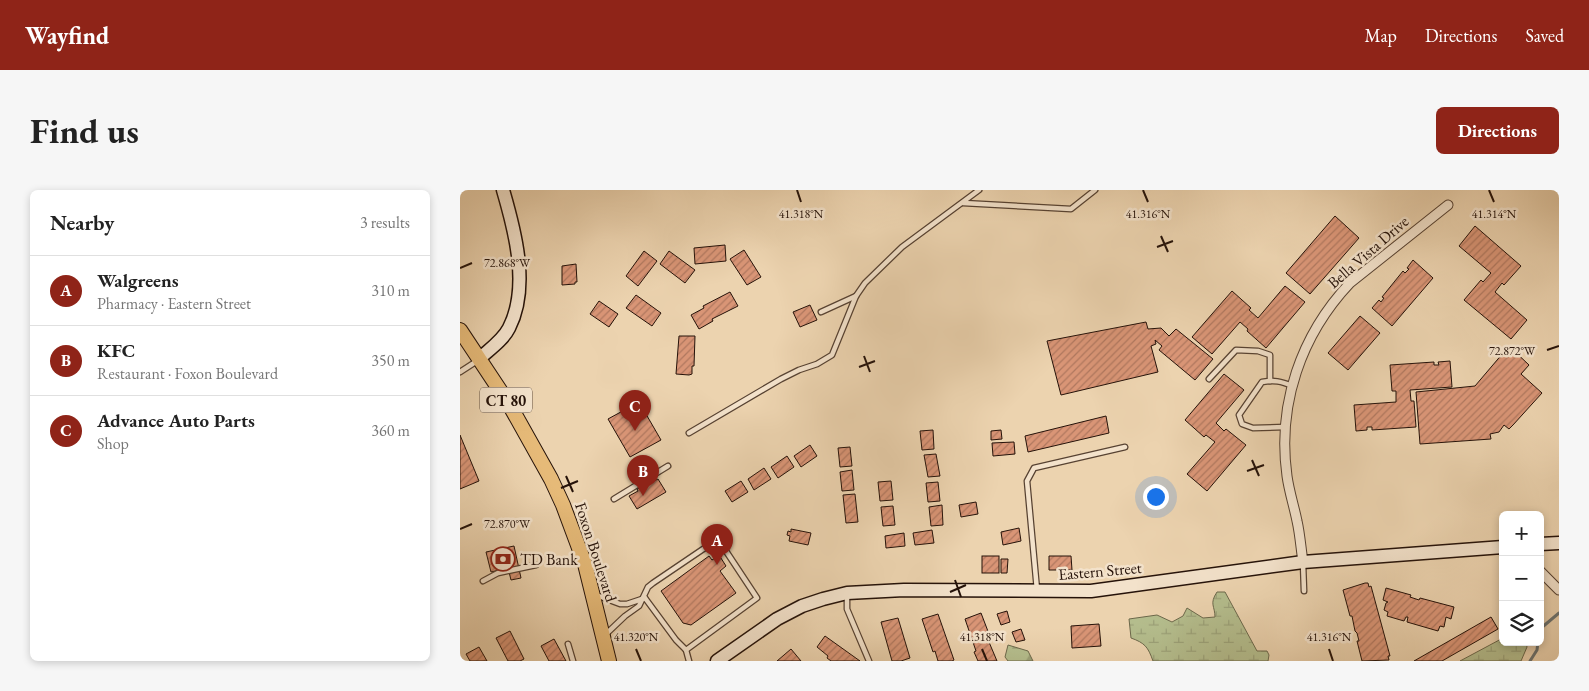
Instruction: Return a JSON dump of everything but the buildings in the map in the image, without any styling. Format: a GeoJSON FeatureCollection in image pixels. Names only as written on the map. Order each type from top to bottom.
{"type":"FeatureCollection","features":[{"type":"Feature","properties":{"kind":"main road","name":"Foxon Boulevard"},"geometry":{"type":"LineString","coordinates":[[460,332],[480,358],[551,479],[574,531],[594,594],[609,661]]}},
{"type":"Feature","properties":{"kind":"street"},"geometry":{"type":"LineString","coordinates":[[480,358],[500,341],[509,329],[518,298],[519,270],[517,246],[512,218],[503,190]]}},
{"type":"Feature","properties":{"kind":"street","name":"Bella Vista Drive"},"geometry":{"type":"LineString","coordinates":[[1303,562],[1297,521],[1287,477],[1285,427],[1292,386],[1298,366],[1311,336],[1337,297],[1350,283],[1448,205]]}},
{"type":"Feature","properties":{"kind":"street"},"geometry":{"type":"LineString","coordinates":[[1544,544],[1559,543]]}},
{"type":"Feature","properties":{"kind":"street","name":"Eastern Street"},"geometry":{"type":"LineString","coordinates":[[717,661],[777,619],[802,606],[847,593],[904,590],[1091,591],[1189,576],[1303,562],[1499,547]]}},
{"type":"Feature","properties":{"kind":"street"},"geometry":{"type":"LineString","coordinates":[[1544,575],[1559,590]]}},
{"type":"Feature","properties":{"kind":"lane"},"geometry":{"type":"LineString","coordinates":[[688,433],[781,379],[817,364],[832,355],[856,296],[876,270],[902,247],[979,190]]}},
{"type":"Feature","properties":{"kind":"lane"},"geometry":{"type":"LineString","coordinates":[[962,202],[1071,209],[1095,190]]}},
{"type":"Feature","properties":{"kind":"lane"},"geometry":{"type":"LineString","coordinates":[[821,312],[856,296]]}},
{"type":"Feature","properties":{"kind":"lane"},"geometry":{"type":"LineString","coordinates":[[1209,379],[1236,350],[1258,351],[1270,356],[1270,381]]}},
{"type":"Feature","properties":{"kind":"lane"},"geometry":{"type":"LineString","coordinates":[[460,372],[480,358]]}},
{"type":"Feature","properties":{"kind":"lane"},"geometry":{"type":"LineString","coordinates":[[1285,427],[1253,428],[1242,424],[1238,415],[1262,382],[1281,381],[1292,386]]}},
{"type":"Feature","properties":{"kind":"lane"},"geometry":{"type":"LineString","coordinates":[[1037,591],[1027,481],[1034,468],[1126,447]]}},
{"type":"Feature","properties":{"kind":"lane"},"geometry":{"type":"LineString","coordinates":[[614,499],[668,466]]}},
{"type":"Feature","properties":{"kind":"lane"},"geometry":{"type":"LineString","coordinates":[[604,636],[640,606],[648,588],[653,583],[718,539],[757,598],[686,650]]}},
{"type":"Feature","properties":{"kind":"lane"},"geometry":{"type":"LineString","coordinates":[[1303,562],[1304,591]]}},
{"type":"Feature","properties":{"kind":"lane"},"geometry":{"type":"LineString","coordinates":[[483,581],[498,573],[536,565]]}},
{"type":"Feature","properties":{"kind":"lane"},"geometry":{"type":"LineString","coordinates":[[847,593],[847,609],[869,661]]}},
{"type":"Feature","properties":{"kind":"lane"},"geometry":{"type":"LineString","coordinates":[[594,594],[620,604],[627,604],[644,598]]}},
{"type":"Feature","properties":{"kind":"lane"},"geometry":{"type":"LineString","coordinates":[[644,598],[686,650],[688,661]]}},
{"type":"Feature","properties":{"kind":"lane"},"geometry":{"type":"LineString","coordinates":[[568,644],[573,661]]}},
{"type":"Feature","properties":{"kind":"green space"},"geometry":{"type":"Polygon","coordinates":[[[1217,592],[1225,592],[1257,651],[1267,651],[1269,655],[1268,661],[1153,661],[1145,646],[1131,638],[1129,619],[1157,615],[1172,622],[1183,616],[1187,608],[1203,618],[1215,617],[1213,602],[1217,592]]]}},
{"type":"Feature","properties":{"kind":"green space"},"geometry":{"type":"Polygon","coordinates":[[[1499,640],[1499,646],[1527,646],[1521,661],[1460,661],[1499,640]]]}},
{"type":"Feature","properties":{"kind":"green space"},"geometry":{"type":"Polygon","coordinates":[[[1008,645],[1028,651],[1033,661],[1008,661],[1005,657],[1008,645]]]}},
{"type":"Feature","properties":{"kind":"waterway"},"geometry":{"type":"LineString","coordinates":[[1544,626],[1559,613]]}},
{"type":"Feature","properties":{"kind":"waterway"},"geometry":{"type":"LineString","coordinates":[[1530,661],[1538,646]]}},
{"type":"Feature","properties":{"kind":"place","name":"Advance Auto Parts"},"geometry":{"type":"Point","coordinates":[635,431]}},
{"type":"Feature","properties":{"kind":"place","name":"KFC"},"geometry":{"type":"Point","coordinates":[643,496]}},
{"type":"Feature","properties":{"kind":"place","name":"TD Bank"},"geometry":{"type":"Point","coordinates":[503,559]}},
{"type":"Feature","properties":{"kind":"place","name":"Walgreens"},"geometry":{"type":"Point","coordinates":[717,565]}}]}
